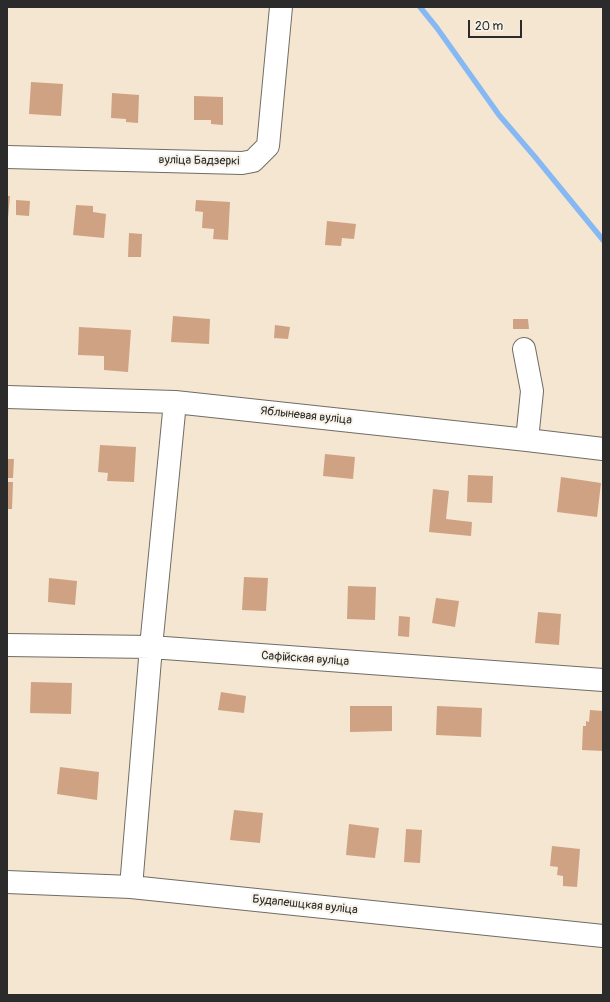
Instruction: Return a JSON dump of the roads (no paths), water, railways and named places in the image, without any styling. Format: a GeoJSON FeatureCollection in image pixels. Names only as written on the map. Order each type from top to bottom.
{"type":"FeatureCollection","features":[{"type":"Feature","properties":{"kind":"street","name":"вуліца Бадзеркі"},"geometry":{"type":"LineString","coordinates":[[7,156],[242,163],[253,161],[268,146],[281,7]]}},
{"type":"Feature","properties":{"kind":"street"},"geometry":{"type":"LineString","coordinates":[[524,349],[532,391],[527,440]]}},
{"type":"Feature","properties":{"kind":"street","name":"Яблыневая вуліца"},"geometry":{"type":"LineString","coordinates":[[7,397],[174,402],[527,440],[603,450]]}},
{"type":"Feature","properties":{"kind":"street"},"geometry":{"type":"LineString","coordinates":[[131,887],[151,647],[174,402]]}},
{"type":"Feature","properties":{"kind":"street","name":"Сафійская вуліца"},"geometry":{"type":"LineString","coordinates":[[7,645],[151,647],[603,680]]}},
{"type":"Feature","properties":{"kind":"street","name":"Будапешцкая вуліца"},"geometry":{"type":"LineString","coordinates":[[7,882],[131,887],[603,936]]}},
{"type":"Feature","properties":{"kind":"waterway"},"geometry":{"type":"LineString","coordinates":[[420,7],[437,28],[499,115],[603,240]]}}]}
